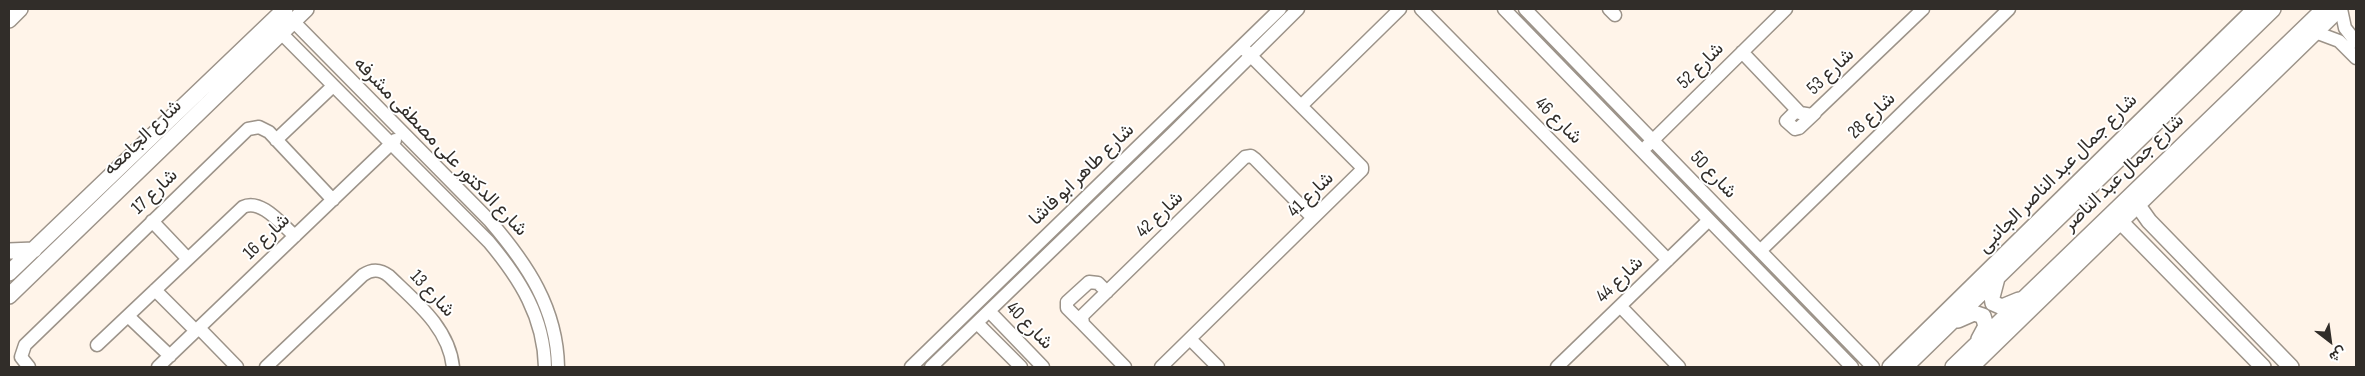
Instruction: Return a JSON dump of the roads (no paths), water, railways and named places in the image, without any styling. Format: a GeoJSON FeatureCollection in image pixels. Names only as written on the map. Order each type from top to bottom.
{"type":"FeatureCollection","features":[{"type":"Feature","properties":{"kind":"main road"},"geometry":{"type":"LineString","coordinates":[[9,20],[20,9]]}},
{"type":"Feature","properties":{"kind":"main road","name":"شارع الجامعه"},"geometry":{"type":"LineString","coordinates":[[9,273],[289,15],[306,9]]}},
{"type":"Feature","properties":{"kind":"main road","name":"شارع جمال عبد الناصر الجانبى"},"geometry":{"type":"LineString","coordinates":[[1890,367],[2090,179],[2255,9]]}},
{"type":"Feature","properties":{"kind":"main road","name":"شارع جمال عبد الناصر"},"geometry":{"type":"LineString","coordinates":[[1905,367],[1998,276],[2090,179],[2273,9]]}},
{"type":"Feature","properties":{"kind":"main road","name":"شارع جمال عبد الناصر"},"geometry":{"type":"LineString","coordinates":[[2134,200],[2244,93],[2324,9]]}},
{"type":"Feature","properties":{"kind":"main road"},"geometry":{"type":"LineString","coordinates":[[2244,93],[2340,9]]}},
{"type":"Feature","properties":{"kind":"main road","name":"شارع الجامعه"},"geometry":{"type":"LineString","coordinates":[[10,291],[281,33],[289,15]]}},
{"type":"Feature","properties":{"kind":"main road"},"geometry":{"type":"LineString","coordinates":[[1971,367],[2134,200],[2149,221],[2291,367]]}},
{"type":"Feature","properties":{"kind":"main road"},"geometry":{"type":"LineString","coordinates":[[2116,217],[2263,367]]}},
{"type":"Feature","properties":{"kind":"main road","name":"شارع جمال عبد الناصر"},"geometry":{"type":"LineString","coordinates":[[1953,367],[2027,296],[2116,217]]}},
{"type":"Feature","properties":{"kind":"main road"},"geometry":{"type":"LineString","coordinates":[[9,251],[34,250]]}},
{"type":"Feature","properties":{"kind":"main road"},"geometry":{"type":"LineString","coordinates":[[1998,276],[1992,297],[1996,305],[2005,307],[2027,296]]}},
{"type":"Feature","properties":{"kind":"main road"},"geometry":{"type":"LineString","coordinates":[[1952,322],[1974,313],[1984,316],[1986,326],[1975,346]]}},
{"type":"Feature","properties":{"kind":"street","name":"شارع طاهر ابو فاشا"},"geometry":{"type":"LineString","coordinates":[[931,367],[989,311],[1246,51],[1280,9]]}},
{"type":"Feature","properties":{"kind":"street","name":"شارع طاهر ابو فاشا"},"geometry":{"type":"LineString","coordinates":[[911,367],[1246,51],[1298,9]]}},
{"type":"Feature","properties":{"kind":"street"},"geometry":{"type":"LineString","coordinates":[[1301,106],[1400,9]]}},
{"type":"Feature","properties":{"kind":"street","name":"شارع 46"},"geometry":{"type":"LineString","coordinates":[[1421,9],[1668,260]]}},
{"type":"Feature","properties":{"kind":"street","name":"شارع 50"},"geometry":{"type":"LineString","coordinates":[[1504,9],[1852,367]]}},
{"type":"Feature","properties":{"kind":"street","name":"شارع 50"},"geometry":{"type":"LineString","coordinates":[[1525,9],[1873,367]]}},
{"type":"Feature","properties":{"kind":"street","name":"شارع 52"},"geometry":{"type":"LineString","coordinates":[[1642,151],[1786,9]]}},
{"type":"Feature","properties":{"kind":"street","name":"شارع 53"},"geometry":{"type":"LineString","coordinates":[[1742,52],[1797,110],[1807,116],[1815,113],[1923,9]]}},
{"type":"Feature","properties":{"kind":"street","name":"شارع 28"},"geometry":{"type":"LineString","coordinates":[[1760,251],[2009,9]]}},
{"type":"Feature","properties":{"kind":"street"},"geometry":{"type":"LineString","coordinates":[[2340,9],[2345,28],[2356,42]]}},
{"type":"Feature","properties":{"kind":"street","name":"شارع الدكتور على مصطفى مشرفه"},"geometry":{"type":"LineString","coordinates":[[289,15],[402,133],[490,221],[528,269],[548,309],[554,330],[558,367]]}},
{"type":"Feature","properties":{"kind":"street"},"geometry":{"type":"LineString","coordinates":[[2315,32],[2340,41],[2356,58]]}},
{"type":"Feature","properties":{"kind":"street","name":"شارع الدكتور على مصطفى مشرفه"},"geometry":{"type":"LineString","coordinates":[[281,33],[489,242],[516,275],[534,309],[542,334],[545,367]]}},
{"type":"Feature","properties":{"kind":"street","name":"شارع 41"},"geometry":{"type":"LineString","coordinates":[[1162,367],[1363,169],[1246,51]]}},
{"type":"Feature","properties":{"kind":"street"},"geometry":{"type":"LineString","coordinates":[[276,140],[333,86]]}},
{"type":"Feature","properties":{"kind":"street","name":"شارع 17"},"geometry":{"type":"LineString","coordinates":[[22,365],[21,353],[25,345],[248,129],[264,129],[333,200]]}},
{"type":"Feature","properties":{"kind":"street","name":"شارع 16"},"geometry":{"type":"LineString","coordinates":[[158,367],[402,133]]}},
{"type":"Feature","properties":{"kind":"street","name":"شارع 42"},"geometry":{"type":"LineString","coordinates":[[1083,324],[1082,316],[1248,156],[1255,159],[1313,218]]}},
{"type":"Feature","properties":{"kind":"street"},"geometry":{"type":"LineString","coordinates":[[97,345],[243,206],[248,204],[258,205],[295,236]]}},
{"type":"Feature","properties":{"kind":"street","name":"شارع 44"},"geometry":{"type":"LineString","coordinates":[[1557,367],[1709,220]]}},
{"type":"Feature","properties":{"kind":"street"},"geometry":{"type":"LineString","coordinates":[[152,221],[188,259]]}},
{"type":"Feature","properties":{"kind":"street","name":"شارع 13"},"geometry":{"type":"LineString","coordinates":[[266,367],[363,275],[373,270],[384,272],[444,334],[452,355],[453,367]]}},
{"type":"Feature","properties":{"kind":"street"},"geometry":{"type":"LineString","coordinates":[[1107,292],[1098,283],[1090,282],[1067,302],[1067,308],[1125,367]]}},
{"type":"Feature","properties":{"kind":"street"},"geometry":{"type":"LineString","coordinates":[[155,290],[237,367]]}},
{"type":"Feature","properties":{"kind":"street"},"geometry":{"type":"LineString","coordinates":[[1620,306],[1680,367]]}},
{"type":"Feature","properties":{"kind":"street","name":"شارع 40"},"geometry":{"type":"LineString","coordinates":[[989,311],[1043,367]]}},
{"type":"Feature","properties":{"kind":"street"},"geometry":{"type":"LineString","coordinates":[[128,316],[170,356]]}},
{"type":"Feature","properties":{"kind":"street","name":"شارع 40"},"geometry":{"type":"LineString","coordinates":[[977,323],[1021,367]]}},
{"type":"Feature","properties":{"kind":"street"},"geometry":{"type":"LineString","coordinates":[[1190,339],[1218,367]]}}]}
